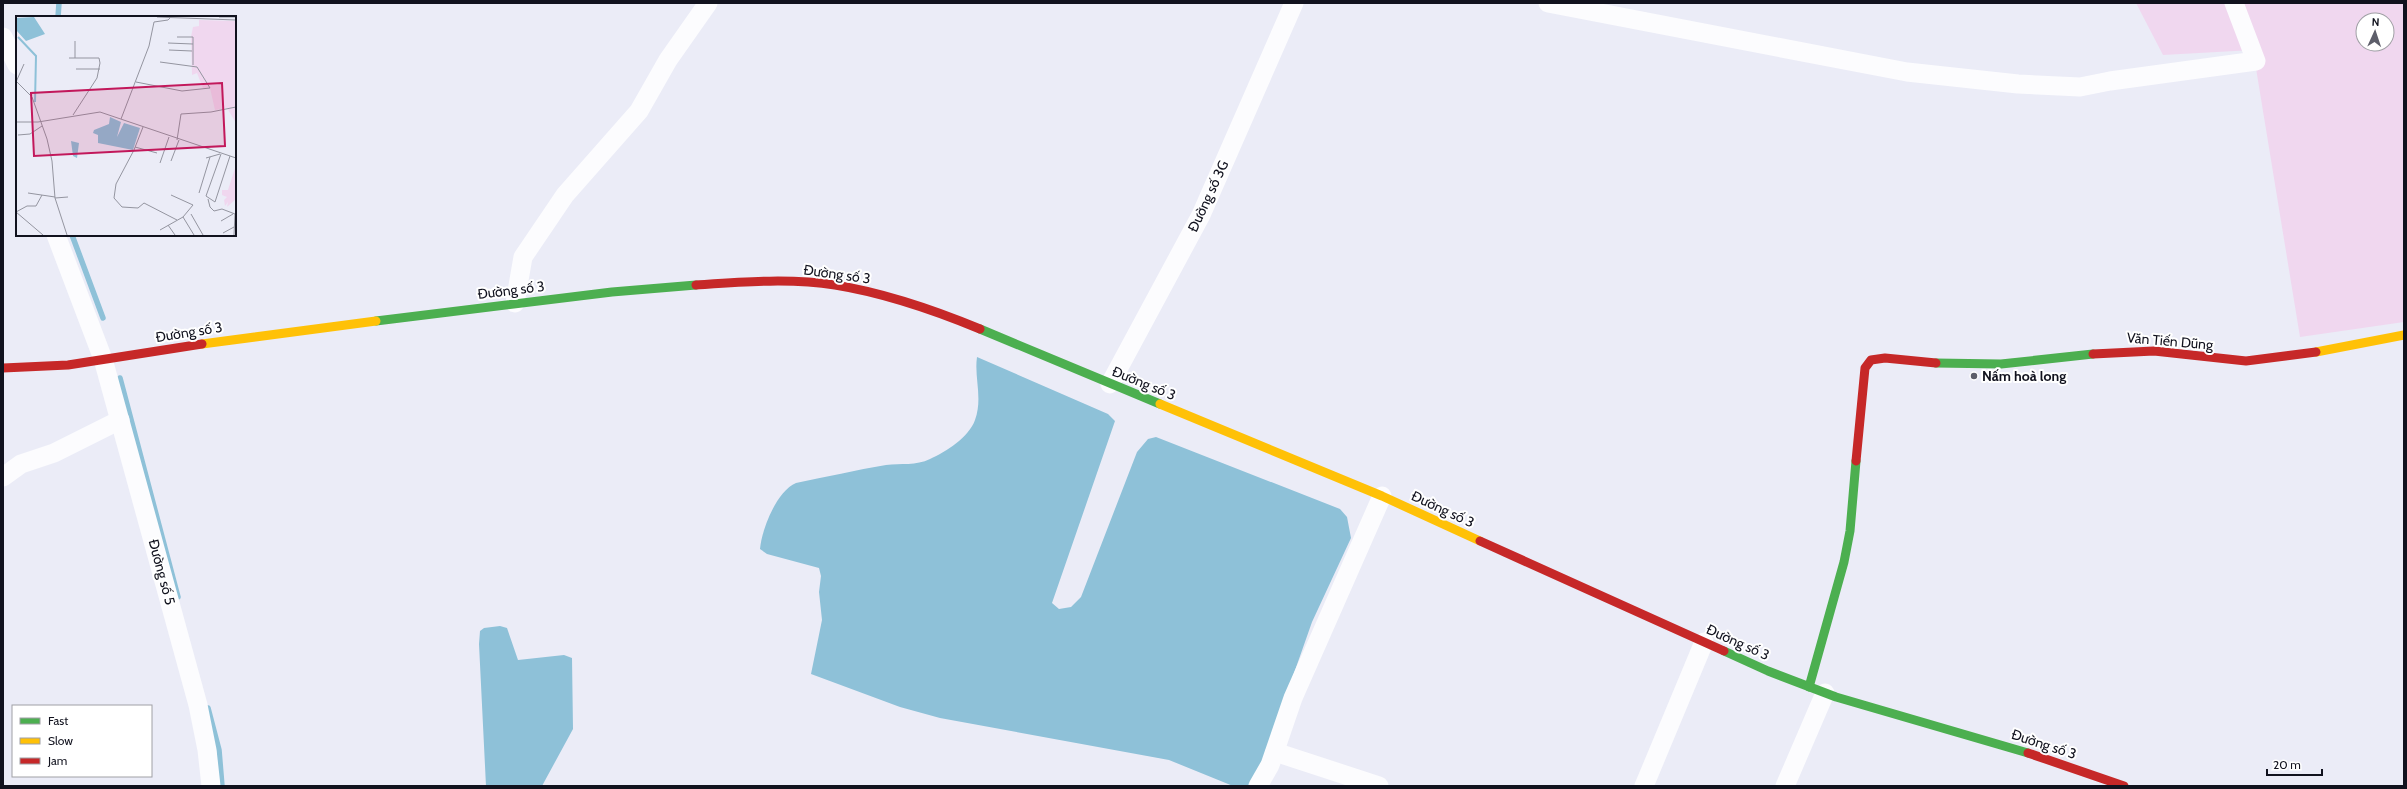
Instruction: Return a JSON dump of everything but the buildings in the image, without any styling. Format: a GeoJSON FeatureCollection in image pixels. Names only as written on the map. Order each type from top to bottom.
{"type":"FeatureCollection","features":[{"type":"Feature","properties":{"kind":"street"},"geometry":{"type":"LineString","coordinates":[[515,303],[522,257],[565,195],[639,111],[668,60],[708,3]]}},
{"type":"Feature","properties":{"kind":"street","name":"Đường số 3G"},"geometry":{"type":"LineString","coordinates":[[1110,384],[1200,215],[1294,3]]}},
{"type":"Feature","properties":{"kind":"street"},"geometry":{"type":"LineString","coordinates":[[1548,3],[1906,72],[2080,87],[2110,81],[2256,61],[2234,3]]}},
{"type":"Feature","properties":{"kind":"street"},"geometry":{"type":"LineString","coordinates":[[3,37],[16,63]]}},
{"type":"Feature","properties":{"kind":"street","name":"Đường số 5"},"geometry":{"type":"LineString","coordinates":[[56,236],[103,359],[198,705],[208,750],[211,786]]}},
{"type":"Feature","properties":{"kind":"street","name":"Đường số 3"},"geometry":{"type":"LineString","coordinates":[[3,368],[68,365],[289,331],[612,292],[718,284],[802,282],[835,285],[892,298],[958,321],[1382,496],[1704,642],[1817,690],[1991,741],[2124,786]]}},
{"type":"Feature","properties":{"kind":"street","name":"Văn Tiến Dũng"},"geometry":{"type":"LineString","coordinates":[[1817,690],[1850,531],[1865,368],[1871,360],[1885,358],[1984,364],[2124,350],[2248,361],[2288,357],[2355,342],[2404,335]]}},
{"type":"Feature","properties":{"kind":"street"},"geometry":{"type":"LineString","coordinates":[[3,477],[20,464],[54,453],[120,420]]}},
{"type":"Feature","properties":{"kind":"street"},"geometry":{"type":"LineString","coordinates":[[1258,786],[1274,752],[1293,698],[1382,496]]}},
{"type":"Feature","properties":{"kind":"street"},"geometry":{"type":"LineString","coordinates":[[1644,786],[1704,642]]}},
{"type":"Feature","properties":{"kind":"street"},"geometry":{"type":"LineString","coordinates":[[1785,786],[1817,690]]}},
{"type":"Feature","properties":{"kind":"street"},"geometry":{"type":"LineString","coordinates":[[1274,752],[1379,786]]}},
{"type":"Feature","properties":{"kind":"shaded area"},"geometry":{"type":"Polygon","coordinates":[[[2136,3],[2404,3],[2404,322],[2300,337],[2253,50],[2163,55],[2136,3]]]}},
{"type":"Feature","properties":{"kind":"water"},"geometry":{"type":"Polygon","coordinates":[[[977,357],[1108,414],[1115,421],[1052,603],[1059,609],[1071,607],[1081,597],[1137,452],[1148,439],[1156,437],[1340,509],[1347,517],[1351,538],[1312,622],[1266,753],[1249,786],[1233,786],[1169,760],[940,718],[900,707],[811,674],[822,620],[819,592],[821,576],[819,568],[767,554],[760,549],[761,540],[767,521],[772,511],[789,487],[796,483],[886,465],[919,463],[950,448],[968,432],[975,420],[978,404],[977,357]]]}},
{"type":"Feature","properties":{"kind":"water"},"geometry":{"type":"Polygon","coordinates":[[[500,626],[507,628],[518,660],[564,655],[572,658],[573,729],[542,786],[486,786],[479,644],[480,631],[484,628],[500,626]]]}},
{"type":"Feature","properties":{"kind":"waterway"},"geometry":{"type":"LineString","coordinates":[[58,16],[59,3]]}},
{"type":"Feature","properties":{"kind":"waterway"},"geometry":{"type":"LineString","coordinates":[[72,236],[103,318]]}},
{"type":"Feature","properties":{"kind":"waterway"},"geometry":{"type":"LineString","coordinates":[[120,378],[178,597]]}},
{"type":"Feature","properties":{"kind":"waterway"},"geometry":{"type":"LineString","coordinates":[[208,708],[219,750],[222,786]]}},
{"type":"Feature","properties":{"kind":"traffic: fast"},"geometry":{"type":"LineString","coordinates":[[376,321],[612,292],[696,285]]}},
{"type":"Feature","properties":{"kind":"traffic: fast"},"geometry":{"type":"LineString","coordinates":[[980,329],[1160,404]]}},
{"type":"Feature","properties":{"kind":"traffic: fast"},"geometry":{"type":"LineString","coordinates":[[1936,363],[2001,364],[2093,354]]}},
{"type":"Feature","properties":{"kind":"traffic: fast"},"geometry":{"type":"LineString","coordinates":[[1809,687],[1844,562],[1850,531],[1856,461]]}},
{"type":"Feature","properties":{"kind":"traffic: fast"},"geometry":{"type":"LineString","coordinates":[[1724,651],[1768,671],[1836,697],[2028,753]]}},
{"type":"Feature","properties":{"kind":"traffic: slow"},"geometry":{"type":"LineString","coordinates":[[202,344],[376,321]]}},
{"type":"Feature","properties":{"kind":"traffic: slow"},"geometry":{"type":"LineString","coordinates":[[2316,352],[2404,335]]}},
{"type":"Feature","properties":{"kind":"traffic: slow"},"geometry":{"type":"LineString","coordinates":[[1160,404],[1382,496],[1480,541]]}},
{"type":"Feature","properties":{"kind":"traffic: jam"},"geometry":{"type":"LineString","coordinates":[[696,285],[783,281],[835,285],[891,297],[945,315],[980,329]]}},
{"type":"Feature","properties":{"kind":"traffic: jam"},"geometry":{"type":"LineString","coordinates":[[3,368],[68,365],[202,344]]}},
{"type":"Feature","properties":{"kind":"traffic: jam"},"geometry":{"type":"LineString","coordinates":[[2093,354],[2154,351],[2246,361],[2316,352]]}},
{"type":"Feature","properties":{"kind":"traffic: jam"},"geometry":{"type":"LineString","coordinates":[[1856,461],[1865,368],[1871,360],[1885,358],[1936,363]]}},
{"type":"Feature","properties":{"kind":"traffic: jam"},"geometry":{"type":"LineString","coordinates":[[1480,541],[1724,651]]}},
{"type":"Feature","properties":{"kind":"traffic: jam"},"geometry":{"type":"LineString","coordinates":[[2028,753],[2124,786]]}},
{"type":"Feature","properties":{"kind":"place","name":"Nấm hoà long"},"geometry":{"type":"Point","coordinates":[1974,376]}}]}
